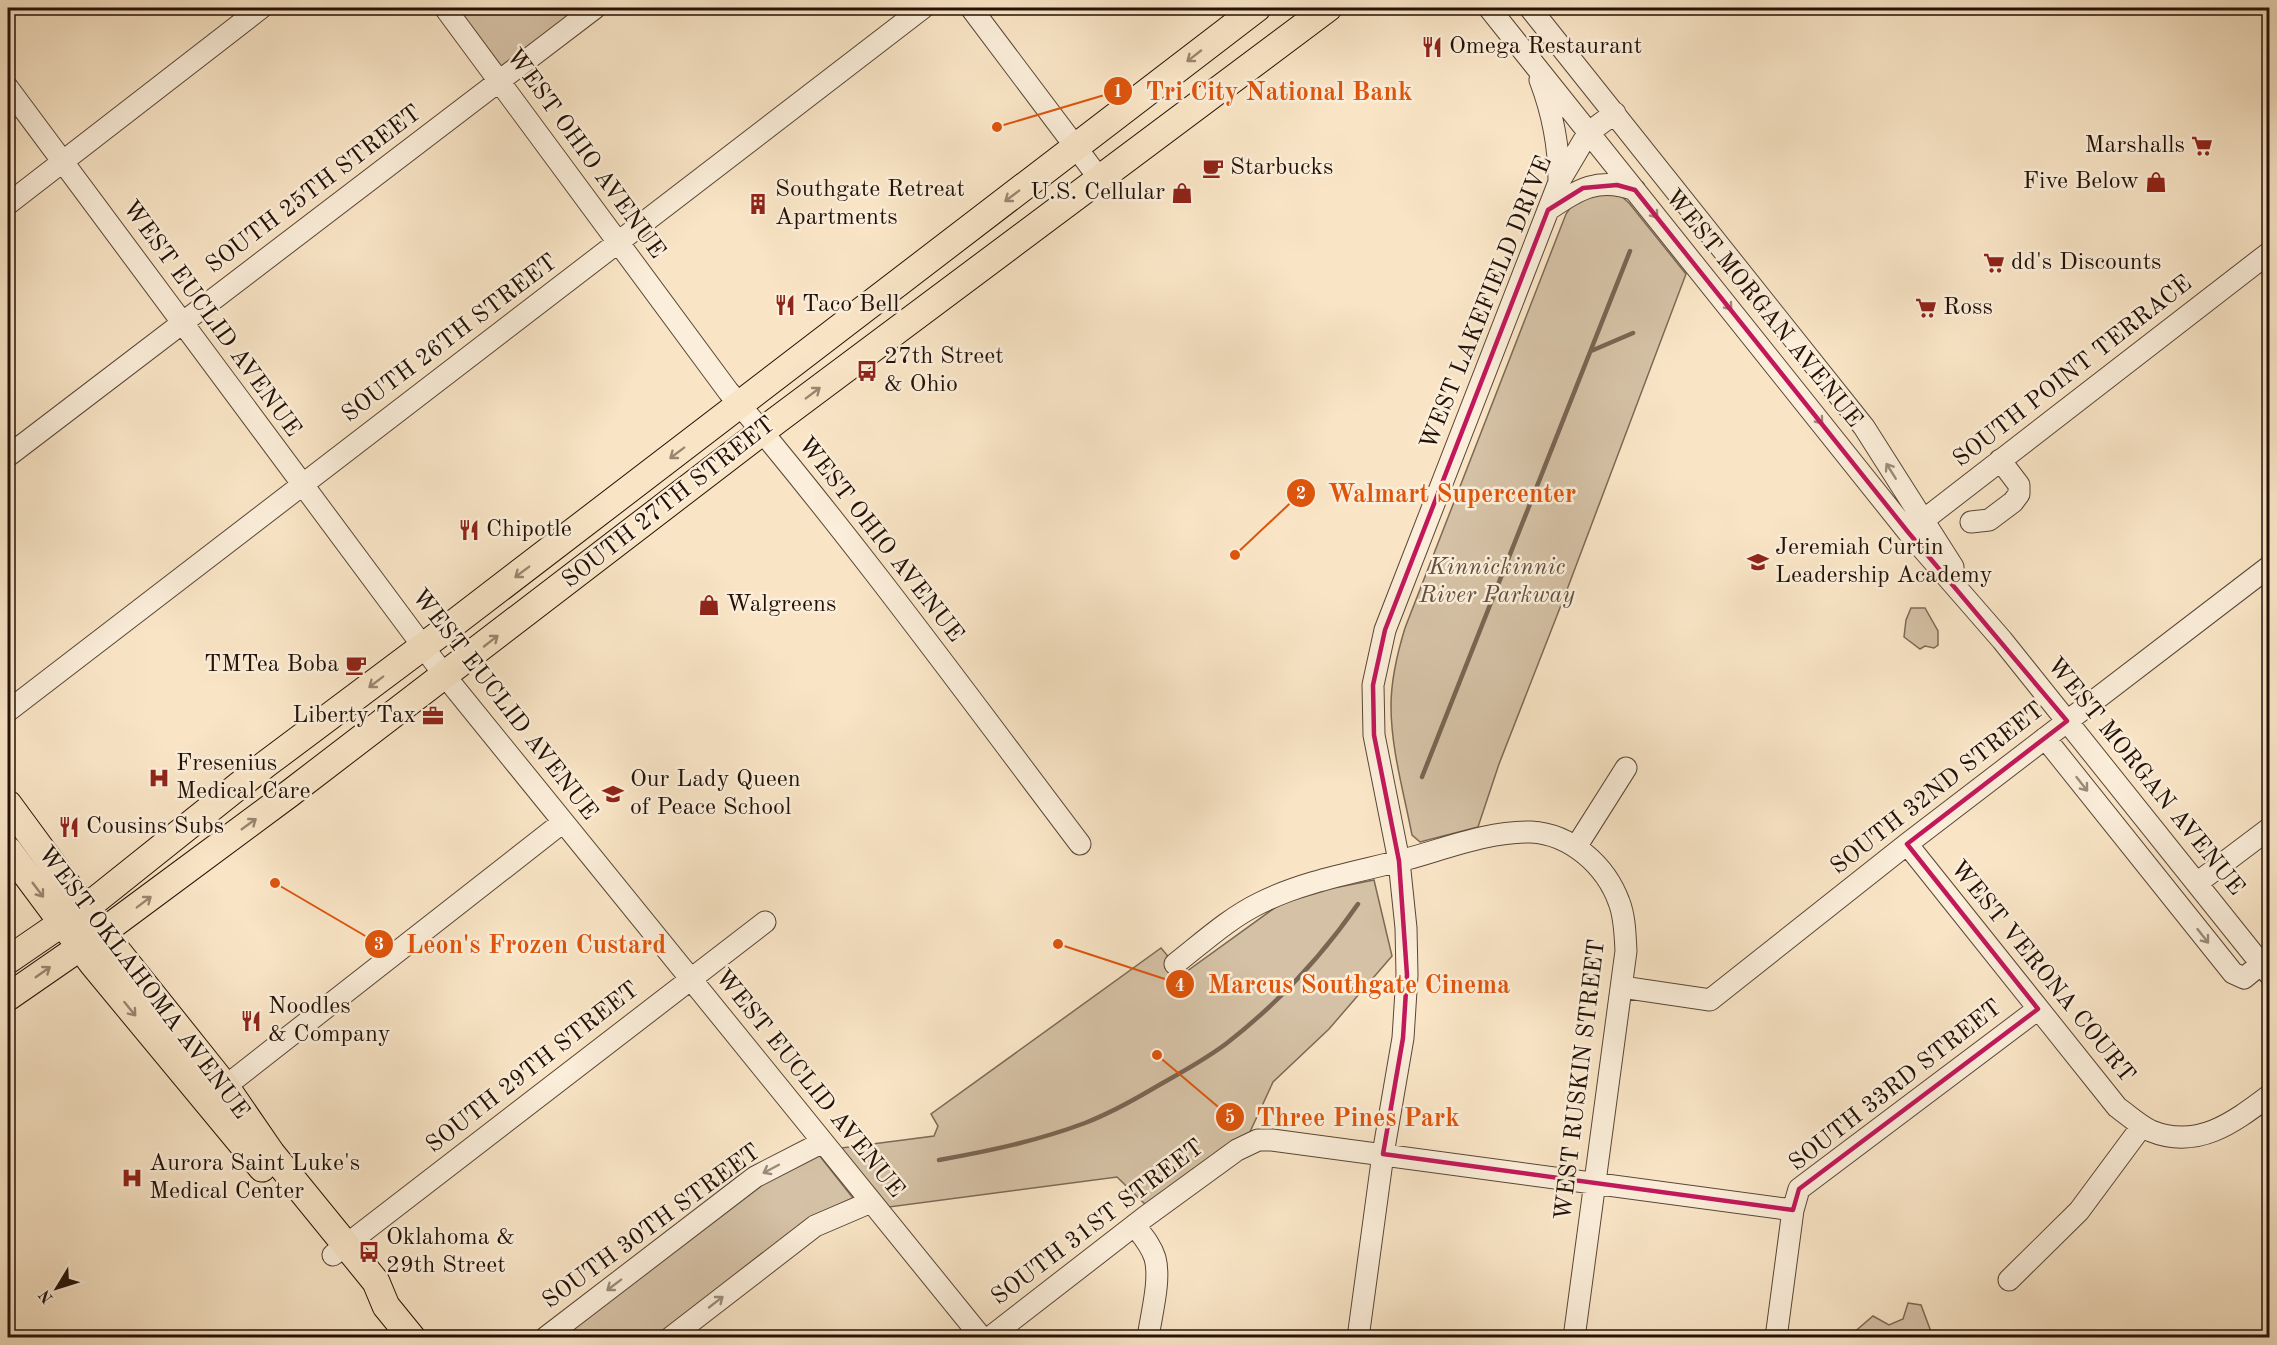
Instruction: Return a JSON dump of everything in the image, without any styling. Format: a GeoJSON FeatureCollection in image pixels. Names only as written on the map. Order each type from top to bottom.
{"type":"FeatureCollection","features":[{"type":"Feature","properties":{"kind":"main road","name":"SOUTH 27TH STREET"},"geometry":{"type":"LineString","coordinates":[[8,960],[84,908],[266,764],[423,647],[1257,8]]}},
{"type":"Feature","properties":{"kind":"main road"},"geometry":{"type":"LineString","coordinates":[[1276,47],[1311,8]]}},
{"type":"Feature","properties":{"kind":"main road","name":"SOUTH 27TH STREET"},"geometry":{"type":"LineString","coordinates":[[8,997],[102,932],[289,794],[763,431],[1328,8]]}},
{"type":"Feature","properties":{"kind":"main road"},"geometry":{"type":"LineString","coordinates":[[1154,138],[1190,93],[1229,60],[1235,39],[1228,30]]}},
{"type":"Feature","properties":{"kind":"main road"},"geometry":{"type":"LineString","coordinates":[[971,227],[976,242],[976,270]]}},
{"type":"Feature","properties":{"kind":"main road"},"geometry":{"type":"LineString","coordinates":[[763,431],[766,408],[816,364],[825,340]]}},
{"type":"Feature","properties":{"kind":"main road"},"geometry":{"type":"LineString","coordinates":[[656,513],[673,482],[735,429],[739,422],[740,405]]}},
{"type":"Feature","properties":{"kind":"main road"},"geometry":{"type":"LineString","coordinates":[[266,764],[289,794]]}},
{"type":"Feature","properties":{"kind":"main road","name":"WEST OKLAHOMA AVENUE"},"geometry":{"type":"LineString","coordinates":[[8,804],[102,932],[167,1036]]}},
{"type":"Feature","properties":{"kind":"main road","name":"WEST OKLAHOMA AVENUE"},"geometry":{"type":"LineString","coordinates":[[8,850],[80,947],[167,1036],[215,1094],[272,1153],[339,1250],[376,1282],[386,1306],[412,1338]]}},
{"type":"Feature","properties":{"kind":"street"},"geometry":{"type":"LineString","coordinates":[[8,204],[261,8]]}},
{"type":"Feature","properties":{"kind":"street","name":"WEST OHIO AVENUE"},"geometry":{"type":"LineString","coordinates":[[445,8],[740,405],[859,554],[1080,844]]}},
{"type":"Feature","properties":{"kind":"street","name":"SOUTH 25TH STREET"},"geometry":{"type":"LineString","coordinates":[[8,456],[595,8]]}},
{"type":"Feature","properties":{"kind":"street","name":"SOUTH 26TH STREET"},"geometry":{"type":"LineString","coordinates":[[8,711],[923,8]]}},
{"type":"Feature","properties":{"kind":"street"},"geometry":{"type":"LineString","coordinates":[[971,8],[1100,178]]}},
{"type":"Feature","properties":{"kind":"street","name":"WEST MORGAN AVENUE"},"geometry":{"type":"LineString","coordinates":[[1489,8],[1588,133],[1915,526],[2002,640],[2265,970]]}},
{"type":"Feature","properties":{"kind":"street","name":"WEST MORGAN AVENUE"},"geometry":{"type":"LineString","coordinates":[[1530,8],[1864,427],[1915,526]]}},
{"type":"Feature","properties":{"kind":"street"},"geometry":{"type":"LineString","coordinates":[[1533,63],[1556,128],[1559,182]]}},
{"type":"Feature","properties":{"kind":"street","name":"WEST EUCLID AVENUE"},"geometry":{"type":"LineString","coordinates":[[8,88],[445,676],[982,1338]]}},
{"type":"Feature","properties":{"kind":"street","name":"WEST LAKEFIELD DRIVE"},"geometry":{"type":"LineString","coordinates":[[1358,1338],[1383,1154],[1404,1038],[1407,975],[1406,928],[1399,861],[1374,735],[1373,686],[1384,630],[1559,182],[1588,133],[1615,113]]}},
{"type":"Feature","properties":{"kind":"street"},"geometry":{"type":"LineString","coordinates":[[1548,210],[1576,192],[1593,185],[1617,185],[1635,190]]}},
{"type":"Feature","properties":{"kind":"street","name":"SOUTH POINT TERRACE"},"geometry":{"type":"LineString","coordinates":[[1915,526],[2270,252]]}},
{"type":"Feature","properties":{"kind":"street"},"geometry":{"type":"LineString","coordinates":[[1971,522],[1989,520],[2013,502],[2019,494],[2019,485],[2000,460]]}},
{"type":"Feature","properties":{"kind":"street","name":"SOUTH 32ND STREET"},"geometry":{"type":"LineString","coordinates":[[1622,987],[1710,1000],[1907,844],[2270,566]]}},
{"type":"Feature","properties":{"kind":"street"},"geometry":{"type":"LineString","coordinates":[[2046,738],[2233,974],[2244,978],[2265,970]]}},
{"type":"Feature","properties":{"kind":"street"},"geometry":{"type":"LineString","coordinates":[[1576,847],[1626,768]]}},
{"type":"Feature","properties":{"kind":"street"},"geometry":{"type":"LineString","coordinates":[[215,1094],[563,822]]}},
{"type":"Feature","properties":{"kind":"street"},"geometry":{"type":"LineString","coordinates":[[2197,883],[2270,828]]}},
{"type":"Feature","properties":{"kind":"street","name":"WEST RUSKIN STREET"},"geometry":{"type":"LineString","coordinates":[[1399,861],[1486,838],[1532,832],[1576,847],[1604,872],[1619,902],[1626,951],[1574,1338]]}},
{"type":"Feature","properties":{"kind":"street","name":"WEST VERONA COURT"},"geometry":{"type":"LineString","coordinates":[[1907,844],[2117,1107],[2142,1126],[2172,1137],[2200,1136],[2231,1124],[2270,1095]]}},
{"type":"Feature","properties":{"kind":"street"},"geometry":{"type":"LineString","coordinates":[[1175,964],[1228,923],[1258,904],[1292,889],[1399,861]]}},
{"type":"Feature","properties":{"kind":"street","name":"SOUTH 29TH STREET"},"geometry":{"type":"LineString","coordinates":[[339,1250],[765,922]]}},
{"type":"Feature","properties":{"kind":"street","name":"SOUTH 33RD STREET"},"geometry":{"type":"LineString","coordinates":[[1776,1338],[1793,1210],[1799,1190],[2038,1009]]}},
{"type":"Feature","properties":{"kind":"street"},"geometry":{"type":"LineString","coordinates":[[2009,1280],[2079,1211],[2142,1126]]}},
{"type":"Feature","properties":{"kind":"street","name":"SOUTH 31ST STREET"},"geometry":{"type":"LineString","coordinates":[[989,1338],[1237,1150],[1258,1140],[1383,1154],[1793,1210]]}},
{"type":"Feature","properties":{"kind":"street","name":"SOUTH 30TH STREET"},"geometry":{"type":"LineString","coordinates":[[545,1338],[755,1178],[823,1142]]}},
{"type":"Feature","properties":{"kind":"street"},"geometry":{"type":"LineString","coordinates":[[670,1338],[815,1226],[871,1202]]}},
{"type":"Feature","properties":{"kind":"street"},"geometry":{"type":"LineString","coordinates":[[1135,1226],[1149,1244],[1155,1257],[1157,1272],[1148,1338]]}},
{"type":"Feature","properties":{"kind":"highlighted area"},"geometry":{"type":"Polygon","coordinates":[[[1617,185],[1635,190],[1908,532],[2067,721],[1907,844],[2038,1009],[1799,1189],[1793,1210],[1383,1154],[1403,1038],[1407,975],[1399,861],[1374,735],[1373,685],[1385,630],[1548,210],[1583,188],[1617,185]]]}},
{"type":"Feature","properties":{"kind":"green space"},"geometry":{"type":"Polygon","coordinates":[[[455,8],[579,8],[500,67],[455,8]]]}},
{"type":"Feature","properties":{"kind":"green space","name":"Kinnickinnic River Parkway"},"geometry":{"type":"Polygon","coordinates":[[[1593,192],[1621,196],[1629,203],[1686,274],[1499,764],[1478,827],[1420,842],[1412,835],[1393,738],[1391,696],[1399,647],[1566,214],[1573,204],[1593,192]]]}},
{"type":"Feature","properties":{"kind":"green space"},"geometry":{"type":"Polygon","coordinates":[[[1911,608],[1925,608],[1938,631],[1938,645],[1934,648],[1925,646],[1920,649],[1904,637],[1906,620],[1911,608]]]}},
{"type":"Feature","properties":{"kind":"green space"},"geometry":{"type":"Polygon","coordinates":[[[1374,880],[1392,956],[1329,1029],[1273,1082],[1249,1134],[1148,1207],[1117,1177],[889,1207],[841,1148],[934,1136],[938,1126],[931,1114],[1161,948],[1183,974],[1280,904],[1334,888],[1374,880]]]}},
{"type":"Feature","properties":{"kind":"green space"},"geometry":{"type":"Polygon","coordinates":[[[819,1155],[853,1198],[811,1217],[655,1337],[561,1338],[762,1183],[819,1155]]]}},
{"type":"Feature","properties":{"kind":"green space"},"geometry":{"type":"Polygon","coordinates":[[[1908,1303],[1921,1305],[1933,1337],[1855,1338],[1852,1334],[1873,1316],[1889,1325],[1903,1319],[1908,1303]]]}},
{"type":"Feature","properties":{"kind":"waterway"},"geometry":{"type":"LineString","coordinates":[[1422,777],[1630,251]]}},
{"type":"Feature","properties":{"kind":"waterway"},"geometry":{"type":"LineString","coordinates":[[1591,351],[1633,333]]}},
{"type":"Feature","properties":{"kind":"waterway"},"geometry":{"type":"LineString","coordinates":[[939,1160],[1013,1145],[1085,1123],[1129,1102],[1201,1061],[1246,1028],[1281,996],[1314,961],[1358,904]]}},
{"type":"Feature","properties":{"kind":"place","name":"Omega Restaurant"},"geometry":{"type":"Point","coordinates":[1432,47]}},
{"type":"Feature","properties":{"kind":"place","name":"Tri City National Bank"},"geometry":{"type":"Point","coordinates":[997,127]}},
{"type":"Feature","properties":{"kind":"place","name":"Marshalls"},"geometry":{"type":"Point","coordinates":[2202,146]}},
{"type":"Feature","properties":{"kind":"place","name":"Starbucks"},"geometry":{"type":"Point","coordinates":[1213,168]}},
{"type":"Feature","properties":{"kind":"place","name":"Five Below"},"geometry":{"type":"Point","coordinates":[2156,182]}},
{"type":"Feature","properties":{"kind":"place","name":"U.S. Cellular"},"geometry":{"type":"Point","coordinates":[1182,193]}},
{"type":"Feature","properties":{"kind":"place","name":"Southgate Retreat Apartments"},"geometry":{"type":"Point","coordinates":[758,204]}},
{"type":"Feature","properties":{"kind":"place","name":"dd's Discounts"},"geometry":{"type":"Point","coordinates":[1994,263]}},
{"type":"Feature","properties":{"kind":"place","name":"Taco Bell"},"geometry":{"type":"Point","coordinates":[785,305]}},
{"type":"Feature","properties":{"kind":"place","name":"Ross"},"geometry":{"type":"Point","coordinates":[1926,308]}},
{"type":"Feature","properties":{"kind":"place","name":"27th Street & Ohio"},"geometry":{"type":"Point","coordinates":[867,371]}},
{"type":"Feature","properties":{"kind":"place","name":"Chipotle"},"geometry":{"type":"Point","coordinates":[469,530]}},
{"type":"Feature","properties":{"kind":"place","name":"Walmart Supercenter"},"geometry":{"type":"Point","coordinates":[1235,555]}},
{"type":"Feature","properties":{"kind":"place","name":"Jeremiah Curtin Leadership Academy"},"geometry":{"type":"Point","coordinates":[1758,562]}},
{"type":"Feature","properties":{"kind":"place","name":"Walgreens"},"geometry":{"type":"Point","coordinates":[709,605]}},
{"type":"Feature","properties":{"kind":"place","name":"TMTea Boba"},"geometry":{"type":"Point","coordinates":[356,665]}},
{"type":"Feature","properties":{"kind":"place","name":"Liberty Tax"},"geometry":{"type":"Point","coordinates":[433,716]}},
{"type":"Feature","properties":{"kind":"place","name":"Fresenius Medical Care"},"geometry":{"type":"Point","coordinates":[159,778]}},
{"type":"Feature","properties":{"kind":"place","name":"Our Lady Queen of Peace School"},"geometry":{"type":"Point","coordinates":[613,794]}},
{"type":"Feature","properties":{"kind":"place","name":"Cousins Subs"},"geometry":{"type":"Point","coordinates":[69,827]}},
{"type":"Feature","properties":{"kind":"place","name":"Leon's Frozen Custard"},"geometry":{"type":"Point","coordinates":[275,883]}},
{"type":"Feature","properties":{"kind":"place","name":"Marcus Southgate Cinema"},"geometry":{"type":"Point","coordinates":[1058,944]}},
{"type":"Feature","properties":{"kind":"place","name":"Noodles & Company"},"geometry":{"type":"Point","coordinates":[251,1021]}},
{"type":"Feature","properties":{"kind":"place","name":"Three Pines Park"},"geometry":{"type":"Point","coordinates":[1157,1055]}},
{"type":"Feature","properties":{"kind":"place","name":"Aurora Saint Luke's Medical Center"},"geometry":{"type":"Point","coordinates":[132,1178]}},
{"type":"Feature","properties":{"kind":"place","name":"Oklahoma & 29th Street"},"geometry":{"type":"Point","coordinates":[369,1252]}}]}
